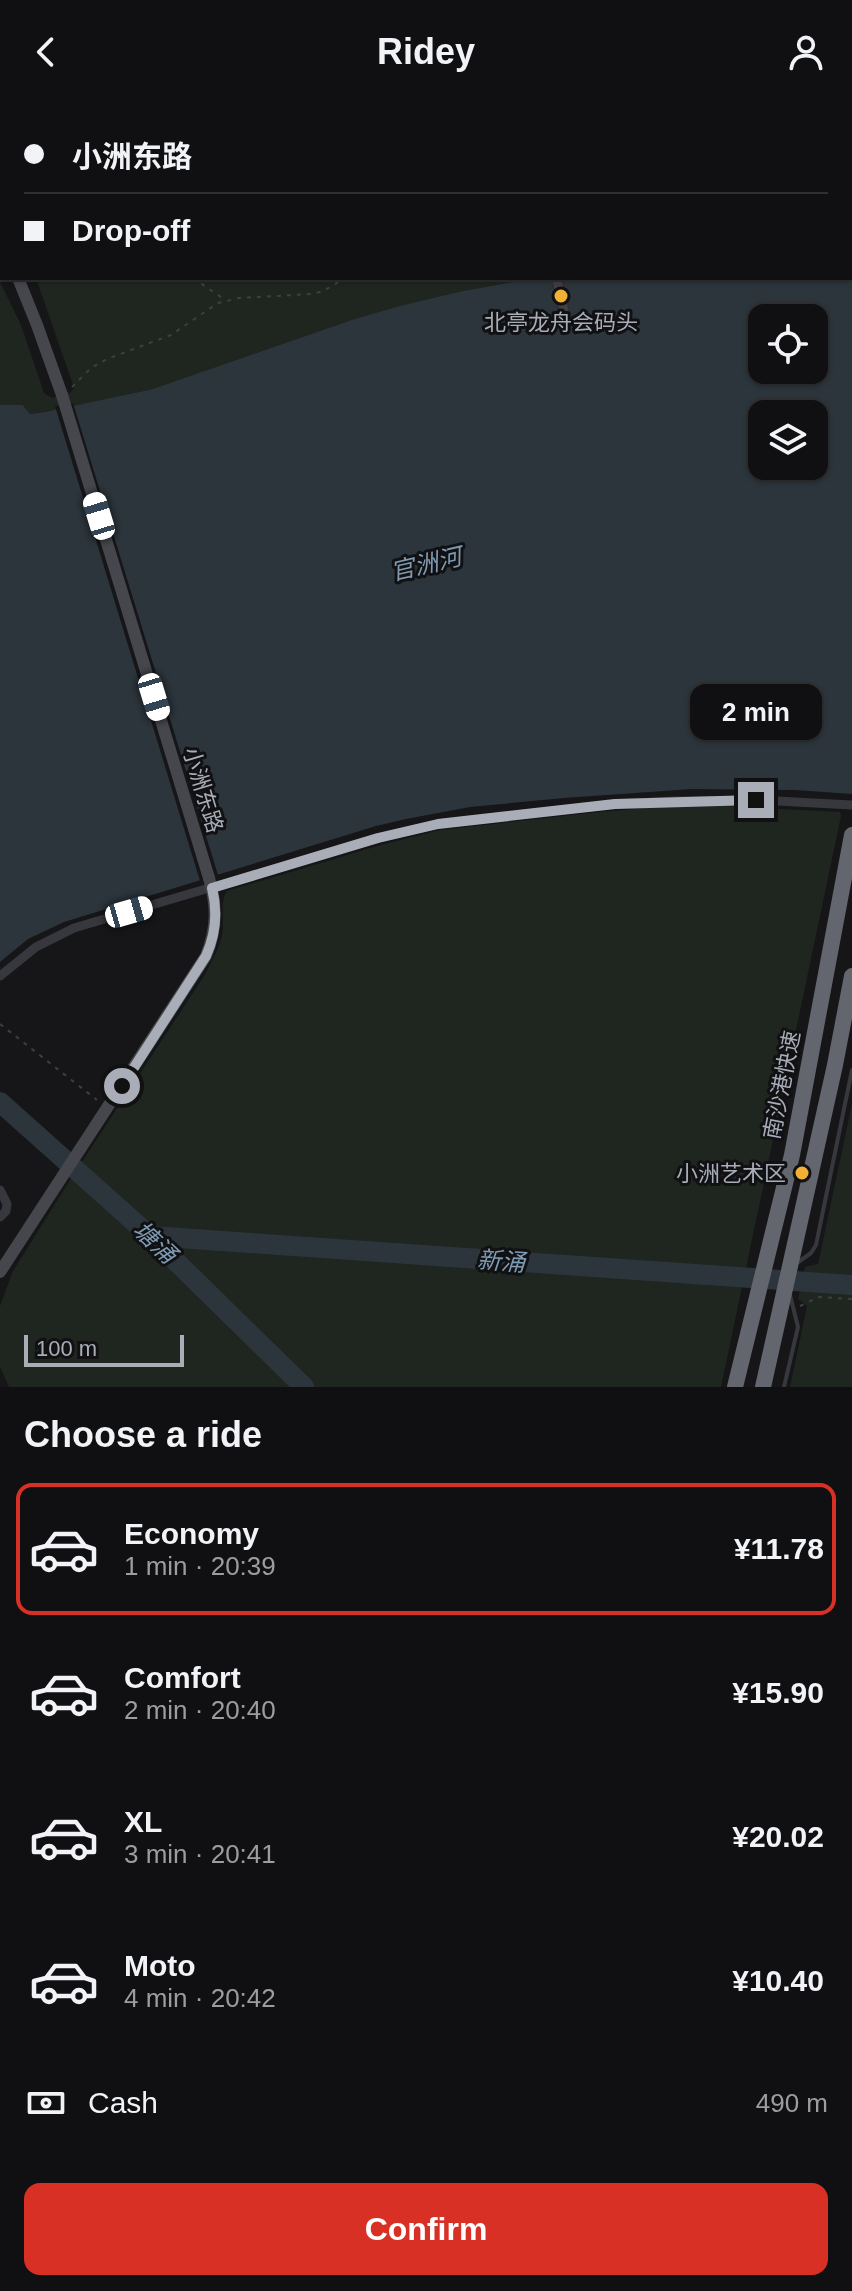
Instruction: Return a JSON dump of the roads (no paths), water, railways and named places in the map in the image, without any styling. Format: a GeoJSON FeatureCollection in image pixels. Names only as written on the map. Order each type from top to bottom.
{"type":"FeatureCollection","features":[{"type":"Feature","properties":{"kind":"highway","name":"南沙港快速"},"geometry":{"type":"LineString","coordinates":[[735,1387],[792,1155],[852,835]]}},
{"type":"Feature","properties":{"kind":"highway","name":"南沙港快速"},"geometry":{"type":"LineString","coordinates":[[763,1387],[852,976]]}},
{"type":"Feature","properties":{"kind":"main road","name":"小洲东路"},"geometry":{"type":"LineString","coordinates":[[0,1272],[206,956],[216,921],[211,883],[67,392],[19,280]]}},
{"type":"Feature","properties":{"kind":"street"},"geometry":{"type":"LineString","coordinates":[[0,976],[36,947],[60,934],[211,883],[438,824],[615,804],[676,801],[756,800],[852,805]]}},
{"type":"Feature","properties":{"kind":"street"},"geometry":{"type":"LineString","coordinates":[[0,1190],[7,1204],[6,1211],[0,1217]]}},
{"type":"Feature","properties":{"kind":"lane"},"geometry":{"type":"LineString","coordinates":[[784,1387],[798,1327],[791,1290],[797,1264],[816,1245],[852,1070]]}},
{"type":"Feature","properties":{"kind":"water","name":"官洲河"},"geometry":{"type":"Polygon","coordinates":[[[524,280],[852,280],[852,794],[692,789],[470,807],[406,819],[64,922],[28,939],[0,962],[0,405],[23,405],[30,414],[153,389],[400,306],[524,280]]]}},
{"type":"Feature","properties":{"kind":"waterway","name":"塘涌"},"geometry":{"type":"LineString","coordinates":[[0,1102],[150,1236],[304,1387]]}},
{"type":"Feature","properties":{"kind":"waterway","name":"新涌"},"geometry":{"type":"LineString","coordinates":[[150,1236],[852,1285]]}},
{"type":"Feature","properties":{"kind":"place","name":"北亭龙舟会码头"},"geometry":{"type":"Point","coordinates":[561,296]}},
{"type":"Feature","properties":{"kind":"place","name":"小洲艺术区"},"geometry":{"type":"Point","coordinates":[802,1173]}}]}
